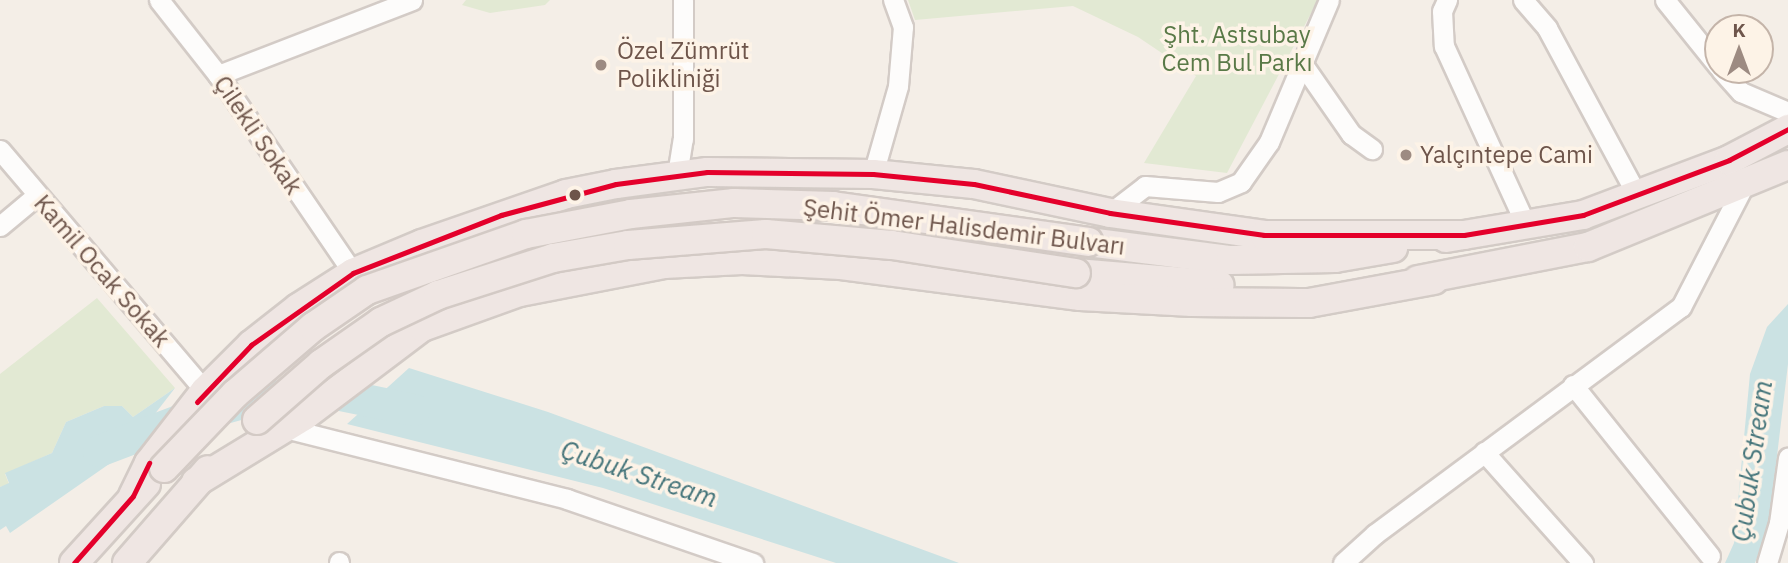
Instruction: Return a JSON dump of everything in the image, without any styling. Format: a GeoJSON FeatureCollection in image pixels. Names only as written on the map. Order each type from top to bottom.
{"type":"FeatureCollection","features":[{"type":"Feature","properties":{"kind":"highway","name":"Şehit Ömer Halisdemir Bulvarı"},"geometry":{"type":"LineString","coordinates":[[156,465],[313,327],[367,290],[526,234],[631,214],[734,203],[833,206],[1088,242],[1244,260],[1335,258],[1583,215],[1729,160],[1788,129]]}},
{"type":"Feature","properties":{"kind":"highway","name":"Şehit Ömer Halisdemir Bulvarı"},"geometry":{"type":"LineString","coordinates":[[196,482],[295,422],[373,361],[422,327],[476,305],[601,275],[688,262],[791,262],[1080,296],[1192,302],[1309,303],[1588,247],[1788,165]]}},
{"type":"Feature","properties":{"kind":"highway","name":"Şehit Ömer Halisdemir Bulvarı"},"geometry":{"type":"LineString","coordinates":[[74,563],[133,496],[201,396],[251,345],[353,273],[501,215],[592,188],[677,176],[793,172],[873,174],[974,184],[1110,213],[1264,234],[1464,236]]}},
{"type":"Feature","properties":{"kind":"highway"},"geometry":{"type":"LineString","coordinates":[[791,262],[772,254],[758,239],[754,212],[758,193],[769,182],[793,172]]}},
{"type":"Feature","properties":{"kind":"highway"},"geometry":{"type":"LineString","coordinates":[[677,176],[708,184],[724,208],[721,237],[688,262],[649,246],[639,221],[646,196],[677,176]]}},
{"type":"Feature","properties":{"kind":"highway"},"geometry":{"type":"LineString","coordinates":[[592,188],[612,194],[628,228],[629,241],[622,261],[601,275]]}},
{"type":"Feature","properties":{"kind":"highway","name":"Şehit Ömer Halisdemir Bulvarı"},"geometry":{"type":"LineString","coordinates":[[127,563],[196,482],[257,420],[321,364],[381,322],[438,295],[553,258],[641,244],[766,234],[892,245],[1076,273],[1266,289],[1434,279]]}},
{"type":"Feature","properties":{"kind":"street","name":"Çilekli Sokak"},"geometry":{"type":"LineString","coordinates":[[159,0],[218,75],[353,273]]}},
{"type":"Feature","properties":{"kind":"street"},"geometry":{"type":"LineString","coordinates":[[218,75],[412,0]]}},
{"type":"Feature","properties":{"kind":"street"},"geometry":{"type":"LineString","coordinates":[[677,176],[683,139],[683,0]]}},
{"type":"Feature","properties":{"kind":"street"},"geometry":{"type":"LineString","coordinates":[[873,174],[898,86],[903,27],[893,0]]}},
{"type":"Feature","properties":{"kind":"street"},"geometry":{"type":"LineString","coordinates":[[1110,213],[1145,186],[1218,192],[1241,182],[1269,142],[1329,0]]}},
{"type":"Feature","properties":{"kind":"street"},"geometry":{"type":"LineString","coordinates":[[1447,0],[1443,11],[1444,46],[1526,225]]}},
{"type":"Feature","properties":{"kind":"street"},"geometry":{"type":"LineString","coordinates":[[1522,0],[1547,28],[1637,195]]}},
{"type":"Feature","properties":{"kind":"street"},"geometry":{"type":"LineString","coordinates":[[1665,0],[1704,48]]}},
{"type":"Feature","properties":{"kind":"street"},"geometry":{"type":"LineString","coordinates":[[1301,62],[1351,134],[1372,149]]}},
{"type":"Feature","properties":{"kind":"street"},"geometry":{"type":"LineString","coordinates":[[1734,84],[1741,92],[1788,112]]}},
{"type":"Feature","properties":{"kind":"street","name":"Kamil Ocak Sokak"},"geometry":{"type":"LineString","coordinates":[[0,150],[201,396]]}},
{"type":"Feature","properties":{"kind":"street"},"geometry":{"type":"LineString","coordinates":[[1343,563],[1484,452],[1681,307],[1744,185]]}},
{"type":"Feature","properties":{"kind":"street"},"geometry":{"type":"LineString","coordinates":[[0,226],[36,196]]}},
{"type":"Feature","properties":{"kind":"street"},"geometry":{"type":"LineString","coordinates":[[1573,386],[1710,556]]}},
{"type":"Feature","properties":{"kind":"street"},"geometry":{"type":"LineString","coordinates":[[295,422],[567,499],[753,563]]}},
{"type":"Feature","properties":{"kind":"street"},"geometry":{"type":"LineString","coordinates":[[1484,452],[1583,563]]}},
{"type":"Feature","properties":{"kind":"street"},"geometry":{"type":"LineString","coordinates":[[1767,563],[1779,523],[1788,458]]}},
{"type":"Feature","properties":{"kind":"green space"},"geometry":{"type":"Polygon","coordinates":[[[466,0],[550,0],[545,5],[490,13],[462,5],[466,0]]]}},
{"type":"Feature","properties":{"kind":"green space","name":"Şht. Astsubay Cem Bul Parkı"},"geometry":{"type":"Polygon","coordinates":[[[908,0],[1318,0],[1227,173],[1144,163],[1196,76],[1138,37],[1073,6],[915,20],[908,0]]]}},
{"type":"Feature","properties":{"kind":"green space"},"geometry":{"type":"Polygon","coordinates":[[[97,298],[175,388],[133,417],[122,406],[104,406],[66,422],[52,453],[5,474],[9,484],[0,487],[0,374],[97,298]]]}},
{"type":"Feature","properties":{"kind":"water","name":"Çubuk Stream"},"geometry":{"type":"Polygon","coordinates":[[[1788,304],[1788,364],[1769,523],[1755,563],[1725,563],[1734,543],[1750,374],[1767,327],[1788,304]]]}},
{"type":"Feature","properties":{"kind":"water","name":"Çubuk Stream"},"geometry":{"type":"Polygon","coordinates":[[[409,368],[548,412],[959,563],[836,563],[603,488],[347,424],[409,368]]]}},
{"type":"Feature","properties":{"kind":"water"},"geometry":{"type":"Polygon","coordinates":[[[175,388],[130,446],[112,462],[10,533],[6,526],[0,530],[0,487],[9,483],[5,473],[52,453],[66,422],[104,406],[122,406],[133,417],[175,388]]]}},
{"type":"Feature","properties":{"kind":"waterway"},"geometry":{"type":"LineString","coordinates":[[99,451],[181,420],[265,397],[336,394],[414,410]]}},
{"type":"Feature","properties":{"kind":"transit line"},"geometry":{"type":"LineString","coordinates":[[197,402],[251,345],[353,273],[501,215],[616,184],[707,172],[873,174],[974,184],[1110,213],[1264,235],[1464,235],[1583,215],[1729,160],[1788,129]]}},
{"type":"Feature","properties":{"kind":"transit line"},"geometry":{"type":"LineString","coordinates":[[74,563],[133,496],[149,463]]}},
{"type":"Feature","properties":{"kind":"place","name":"Özel Zümrüt Polikliniği"},"geometry":{"type":"Point","coordinates":[601,65]}},
{"type":"Feature","properties":{"kind":"place","name":"Yalçıntepe Cami"},"geometry":{"type":"Point","coordinates":[1406,155]}}]}
